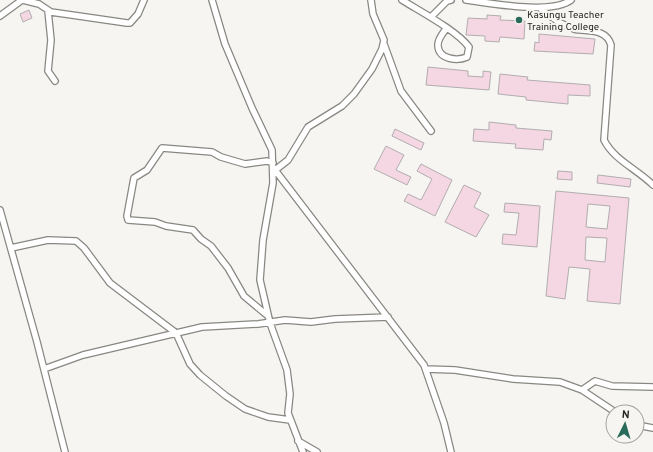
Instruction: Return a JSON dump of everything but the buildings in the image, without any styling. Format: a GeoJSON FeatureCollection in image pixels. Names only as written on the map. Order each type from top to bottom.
{"type":"FeatureCollection","features":[{"type":"Feature","properties":{"kind":"street"},"geometry":{"type":"LineString","coordinates":[[0,16],[22,0],[39,4],[48,11],[130,23],[138,14],[144,0]]}},
{"type":"Feature","properties":{"kind":"street"},"geometry":{"type":"LineString","coordinates":[[212,0],[225,44],[242,86],[272,146],[274,170],[260,265],[262,292],[269,320],[287,370],[289,381],[288,413],[302,452]]}},
{"type":"Feature","properties":{"kind":"street"},"geometry":{"type":"LineString","coordinates":[[371,0],[373,14],[401,91],[431,131]]}},
{"type":"Feature","properties":{"kind":"street"},"geometry":{"type":"LineString","coordinates":[[402,0],[446,28],[469,47],[467,57],[462,59],[453,59],[444,56],[439,52],[439,41],[446,28]]}},
{"type":"Feature","properties":{"kind":"street"},"geometry":{"type":"LineString","coordinates":[[431,18],[447,1],[451,0]]}},
{"type":"Feature","properties":{"kind":"street"},"geometry":{"type":"LineString","coordinates":[[466,0],[540,8],[559,6],[572,0]]}},
{"type":"Feature","properties":{"kind":"street"},"geometry":{"type":"LineString","coordinates":[[540,8],[561,23],[573,28],[601,33],[609,40],[611,45],[604,140],[618,158],[641,173],[653,185]]}},
{"type":"Feature","properties":{"kind":"street"},"geometry":{"type":"LineString","coordinates":[[48,11],[51,40],[48,71],[55,81]]}},
{"type":"Feature","properties":{"kind":"street"},"geometry":{"type":"LineString","coordinates":[[274,170],[288,160],[308,127],[330,115],[354,94],[372,69],[384,43]]}},
{"type":"Feature","properties":{"kind":"street"},"geometry":{"type":"LineString","coordinates":[[269,320],[244,296],[228,268],[211,246],[201,239],[193,230],[162,225],[155,222],[128,220],[127,216],[134,178],[147,170],[162,148],[212,152],[221,157],[245,164],[267,161],[273,163]]}},
{"type":"Feature","properties":{"kind":"street"},"geometry":{"type":"LineString","coordinates":[[274,170],[388,317],[426,369],[444,423],[451,452]]}},
{"type":"Feature","properties":{"kind":"street"},"geometry":{"type":"LineString","coordinates":[[0,210],[44,369],[65,452]]}},
{"type":"Feature","properties":{"kind":"street"},"geometry":{"type":"LineString","coordinates":[[11,248],[48,240],[76,241],[84,248],[110,283],[176,333],[190,364],[200,375],[226,396],[255,413],[290,420]]}},
{"type":"Feature","properties":{"kind":"street"},"geometry":{"type":"LineString","coordinates":[[44,369],[83,355],[215,325],[269,320],[311,322],[335,319],[388,317]]}},
{"type":"Feature","properties":{"kind":"street"},"geometry":{"type":"LineString","coordinates":[[426,369],[462,371],[513,379],[552,381],[582,390],[605,405]]}},
{"type":"Feature","properties":{"kind":"street"},"geometry":{"type":"LineString","coordinates":[[582,390],[595,381],[612,386],[653,387]]}},
{"type":"Feature","properties":{"kind":"street"},"geometry":{"type":"LineString","coordinates":[[298,441],[317,452]]}},
{"type":"Feature","properties":{"kind":"place","name":"Kasungu Teacher Training College"},"geometry":{"type":"Point","coordinates":[519,20]}}]}
